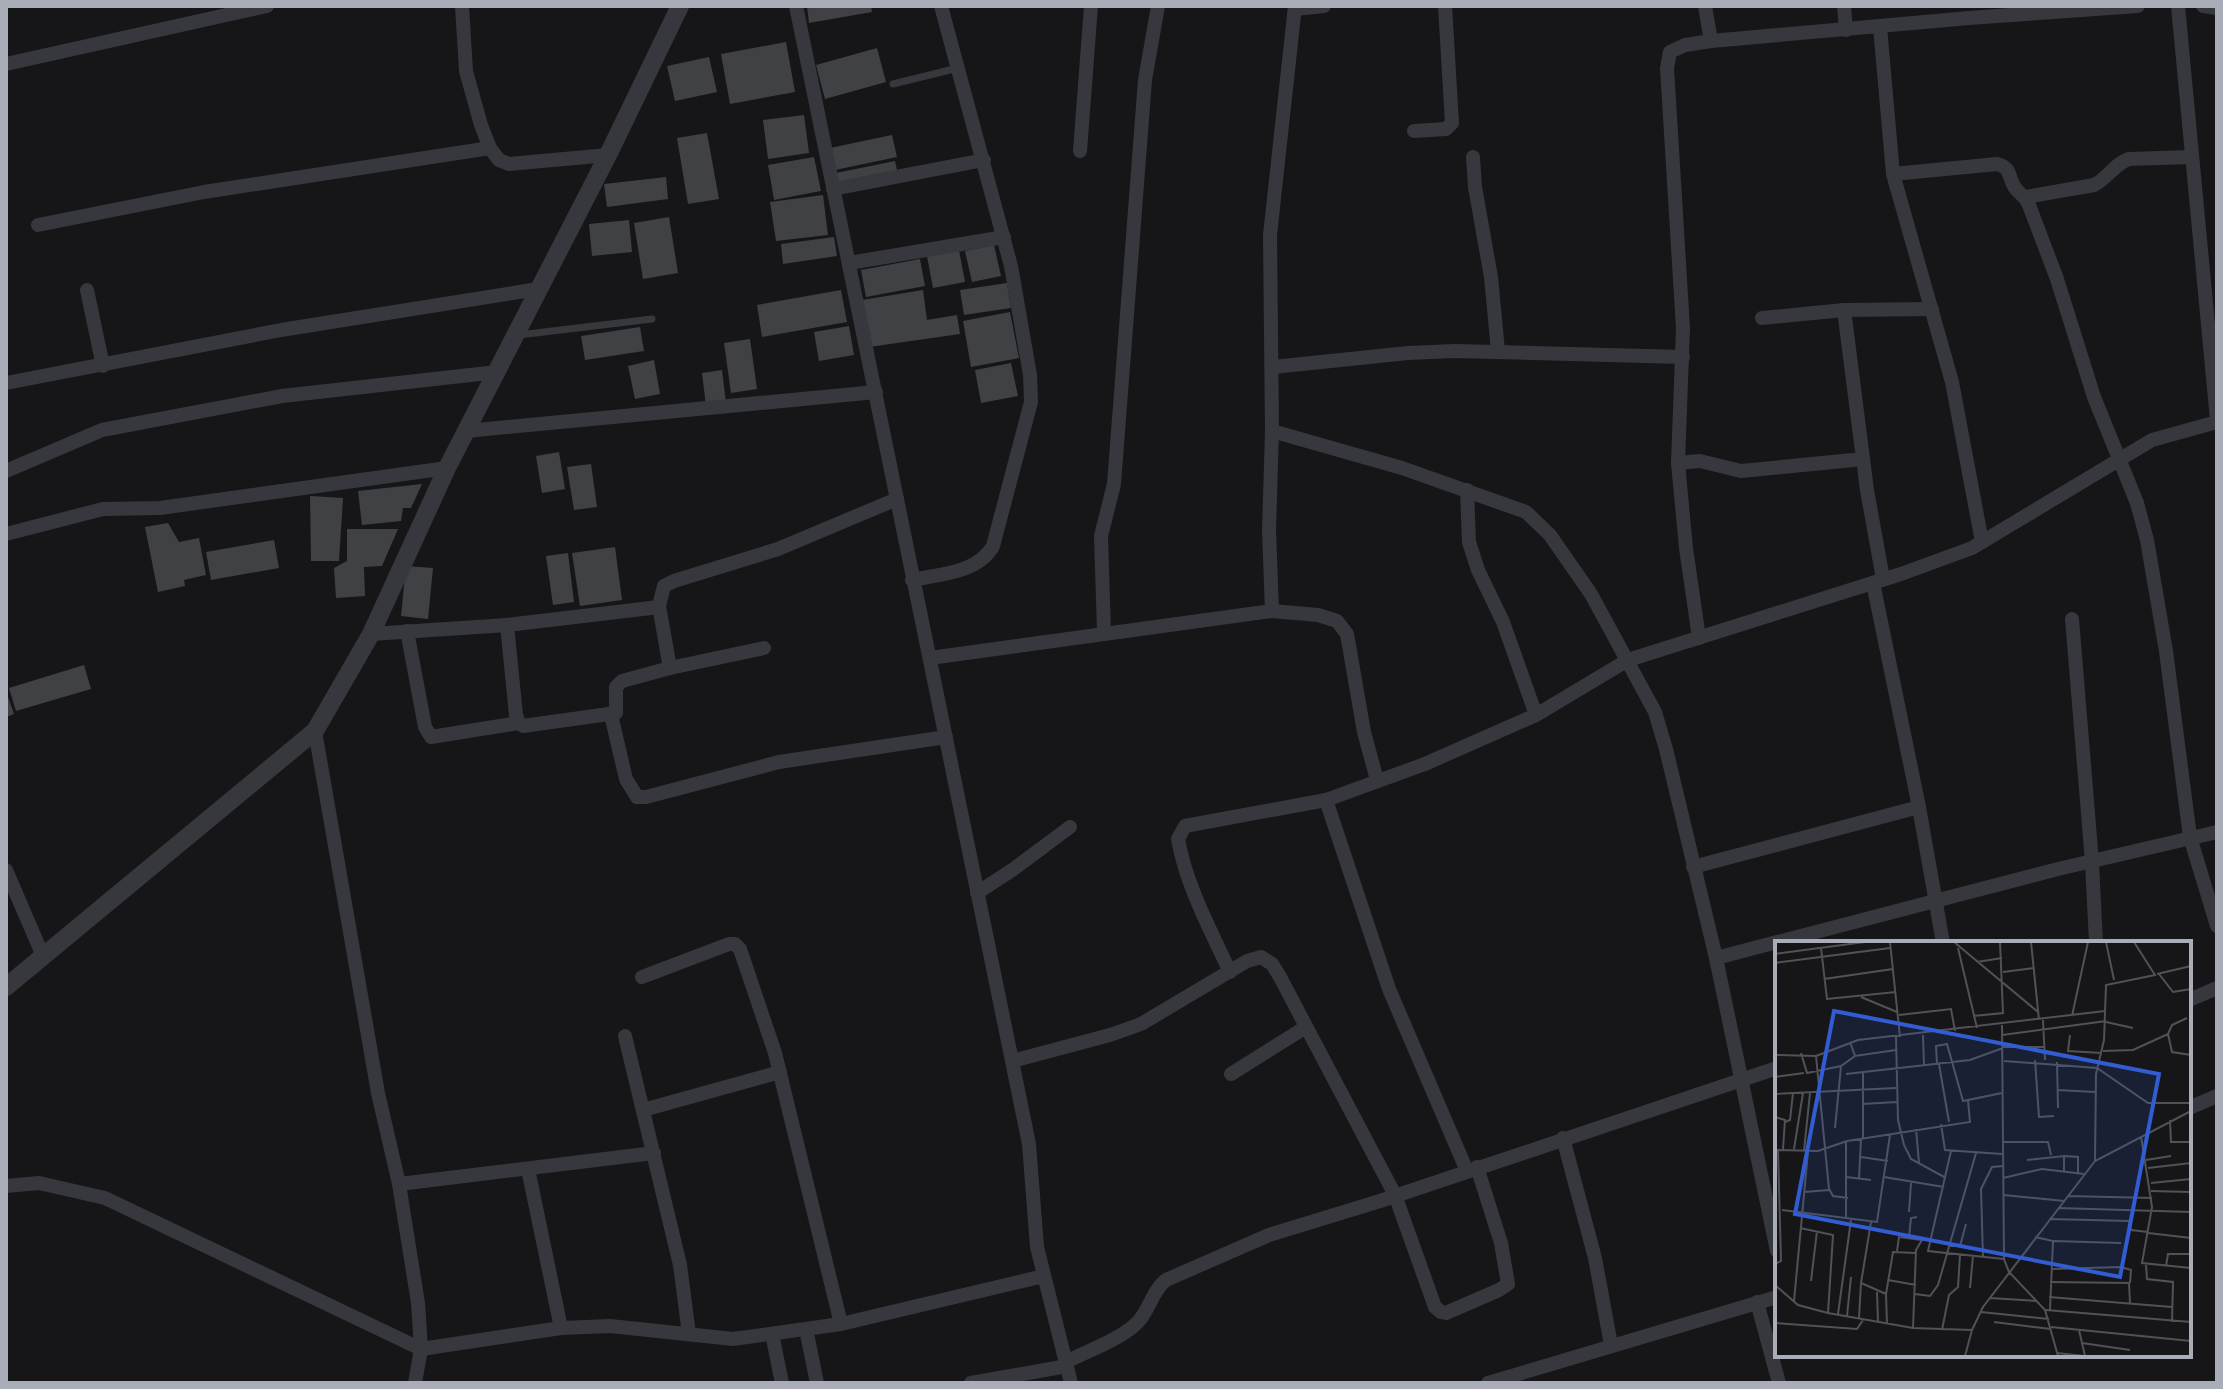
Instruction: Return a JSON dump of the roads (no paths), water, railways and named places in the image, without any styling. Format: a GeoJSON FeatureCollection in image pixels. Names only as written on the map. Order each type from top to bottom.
{"type":"FeatureCollection","features":[{"type":"Feature","properties":{"kind":"street"},"geometry":{"type":"LineString","coordinates":[[6,64],[267,6]]}},
{"type":"Feature","properties":{"kind":"street"},"geometry":{"type":"LineString","coordinates":[[462,6],[466,71],[490,148],[499,160],[509,164],[608,155]]}},
{"type":"Feature","properties":{"kind":"street"},"geometry":{"type":"LineString","coordinates":[[6,987],[315,731],[371,634],[447,468],[608,155],[680,6]]}},
{"type":"Feature","properties":{"kind":"street"},"geometry":{"type":"LineString","coordinates":[[796,6],[1029,1144],[1037,1247],[1071,1383]]}},
{"type":"Feature","properties":{"kind":"street"},"geometry":{"type":"LineString","coordinates":[[912,580],[974,566],[986,558],[993,546],[1031,402],[1030,375],[1011,266],[941,6]]}},
{"type":"Feature","properties":{"kind":"street"},"geometry":{"type":"LineString","coordinates":[[1080,151],[1091,6]]}},
{"type":"Feature","properties":{"kind":"street"},"geometry":{"type":"LineString","coordinates":[[1104,632],[1101,536],[1111,500],[1116,462],[1145,80],[1158,6]]}},
{"type":"Feature","properties":{"kind":"street"},"geometry":{"type":"LineString","coordinates":[[1272,611],[1269,530],[1273,367],[1270,235],[1295,8],[1324,6]]}},
{"type":"Feature","properties":{"kind":"street"},"geometry":{"type":"LineString","coordinates":[[1414,131],[1446,129],[1452,123],[1445,6]]}},
{"type":"Feature","properties":{"kind":"street"},"geometry":{"type":"LineString","coordinates":[[1705,6],[1711,41]]}},
{"type":"Feature","properties":{"kind":"street"},"geometry":{"type":"LineString","coordinates":[[1844,6],[1846,30]]}},
{"type":"Feature","properties":{"kind":"street"},"geometry":{"type":"LineString","coordinates":[[1699,638],[1678,463],[1683,357],[1667,68],[1670,52],[1685,45],[1711,41],[2138,6]]}},
{"type":"Feature","properties":{"kind":"street"},"geometry":{"type":"LineString","coordinates":[[1230,972],[1180,853],[1178,839],[1185,826],[1326,800],[1468,747],[1536,715],[1628,660],[1878,581],[1982,542],[2152,440],[2217,421],[2178,6]]}},
{"type":"Feature","properties":{"kind":"street"},"geometry":{"type":"LineString","coordinates":[[2203,6],[2217,8]]}},
{"type":"Feature","properties":{"kind":"street"},"geometry":{"type":"LineString","coordinates":[[1880,27],[1893,174],[1955,396],[1982,542]]}},
{"type":"Feature","properties":{"kind":"street"},"geometry":{"type":"LineString","coordinates":[[38,225],[204,192],[490,148]]}},
{"type":"Feature","properties":{"kind":"street"},"geometry":{"type":"LineString","coordinates":[[1473,157],[1475,187],[1491,277],[1498,351]]}},
{"type":"Feature","properties":{"kind":"street"},"geometry":{"type":"LineString","coordinates":[[2026,197],[2094,185],[2120,162],[2129,159],[2191,157]]}},
{"type":"Feature","properties":{"kind":"street"},"geometry":{"type":"LineString","coordinates":[[833,189],[984,160]]}},
{"type":"Feature","properties":{"kind":"street"},"geometry":{"type":"LineString","coordinates":[[1893,174],[1997,164],[2005,166],[2016,189],[2026,197],[2057,279],[2094,397],[2137,503],[2147,540],[2166,651],[2190,837],[2217,926]]}},
{"type":"Feature","properties":{"kind":"street"},"geometry":{"type":"LineString","coordinates":[[849,263],[1004,237]]}},
{"type":"Feature","properties":{"kind":"street"},"geometry":{"type":"LineString","coordinates":[[6,383],[281,330],[538,289]]}},
{"type":"Feature","properties":{"kind":"street"},"geometry":{"type":"LineString","coordinates":[[87,290],[103,366]]}},
{"type":"Feature","properties":{"kind":"street"},"geometry":{"type":"LineString","coordinates":[[1762,318],[1844,310],[1932,309]]}},
{"type":"Feature","properties":{"kind":"street"},"geometry":{"type":"LineString","coordinates":[[1844,310],[1878,581],[1943,941]]}},
{"type":"Feature","properties":{"kind":"street"},"geometry":{"type":"LineString","coordinates":[[1273,367],[1408,353],[1498,351],[1683,357]]}},
{"type":"Feature","properties":{"kind":"street"},"geometry":{"type":"LineString","coordinates":[[6,471],[102,430],[282,396],[497,372]]}},
{"type":"Feature","properties":{"kind":"street"},"geometry":{"type":"LineString","coordinates":[[466,431],[876,392]]}},
{"type":"Feature","properties":{"kind":"street"},"geometry":{"type":"LineString","coordinates":[[1272,431],[1402,468],[1526,512],[1540,523],[1591,594],[1655,712],[1716,958],[1741,1078],[1773,1207],[1775,1229]]}},
{"type":"Feature","properties":{"kind":"street"},"geometry":{"type":"LineString","coordinates":[[1678,463],[1700,461],[1741,471],[1863,459]]}},
{"type":"Feature","properties":{"kind":"street"},"geometry":{"type":"LineString","coordinates":[[6,534],[103,509],[160,508],[447,468]]}},
{"type":"Feature","properties":{"kind":"street"},"geometry":{"type":"LineString","coordinates":[[1467,490],[1469,542],[1478,570],[1503,622],[1536,715]]}},
{"type":"Feature","properties":{"kind":"street"},"geometry":{"type":"LineString","coordinates":[[670,668],[659,606],[664,586],[778,549],[897,499]]}},
{"type":"Feature","properties":{"kind":"street"},"geometry":{"type":"LineString","coordinates":[[371,634],[507,625],[659,606]]}},
{"type":"Feature","properties":{"kind":"street"},"geometry":{"type":"LineString","coordinates":[[930,658],[1272,611],[1318,615],[1337,621],[1347,634],[1364,732],[1377,780]]}},
{"type":"Feature","properties":{"kind":"street"},"geometry":{"type":"LineString","coordinates":[[2072,619],[2096,941]]}},
{"type":"Feature","properties":{"kind":"street"},"geometry":{"type":"LineString","coordinates":[[507,625],[519,723]]}},
{"type":"Feature","properties":{"kind":"street"},"geometry":{"type":"LineString","coordinates":[[407,631],[425,727],[431,737],[519,723],[529,726],[611,715],[618,709],[617,683],[764,648]]}},
{"type":"Feature","properties":{"kind":"street"},"geometry":{"type":"LineString","coordinates":[[611,715],[626,779],[637,797],[779,762],[946,737]]}},
{"type":"Feature","properties":{"kind":"street"},"geometry":{"type":"LineString","coordinates":[[315,731],[418,1303],[421,1349],[415,1383]]}},
{"type":"Feature","properties":{"kind":"street"},"geometry":{"type":"LineString","coordinates":[[1012,1061],[1141,1024],[1254,958],[1266,959],[1280,977],[1395,1195],[1435,1307],[1446,1313],[1508,1284],[1501,1243],[1472,1169],[1389,989],[1326,800]]}},
{"type":"Feature","properties":{"kind":"street"},"geometry":{"type":"LineString","coordinates":[[1693,867],[1919,807]]}},
{"type":"Feature","properties":{"kind":"street"},"geometry":{"type":"LineString","coordinates":[[977,893],[1070,827]]}},
{"type":"Feature","properties":{"kind":"street"},"geometry":{"type":"LineString","coordinates":[[1782,941],[2217,832]]}},
{"type":"Feature","properties":{"kind":"street"},"geometry":{"type":"LineString","coordinates":[[6,870],[43,956]]}},
{"type":"Feature","properties":{"kind":"street"},"geometry":{"type":"LineString","coordinates":[[1716,958],[1775,943]]}},
{"type":"Feature","properties":{"kind":"street"},"geometry":{"type":"LineString","coordinates":[[642,977],[719,948],[735,944],[740,949],[780,1072],[841,1324]]}},
{"type":"Feature","properties":{"kind":"street"},"geometry":{"type":"LineString","coordinates":[[2191,999],[2217,988]]}},
{"type":"Feature","properties":{"kind":"street"},"geometry":{"type":"LineString","coordinates":[[1231,1074],[1306,1027]]}},
{"type":"Feature","properties":{"kind":"street"},"geometry":{"type":"LineString","coordinates":[[625,1036],[680,1265],[689,1334]]}},
{"type":"Feature","properties":{"kind":"street"},"geometry":{"type":"LineString","coordinates":[[971,1383],[1066,1364],[1136,1324],[1145,1314],[1159,1286],[1166,1280],[1269,1235],[1775,1069]]}},
{"type":"Feature","properties":{"kind":"street"},"geometry":{"type":"LineString","coordinates":[[643,1110],[780,1072]]}},
{"type":"Feature","properties":{"kind":"street"},"geometry":{"type":"LineString","coordinates":[[2191,1107],[2217,1096]]}},
{"type":"Feature","properties":{"kind":"street"},"geometry":{"type":"LineString","coordinates":[[1563,1138],[1595,1258],[1611,1345]]}},
{"type":"Feature","properties":{"kind":"street"},"geometry":{"type":"LineString","coordinates":[[399,1184],[654,1153]]}},
{"type":"Feature","properties":{"kind":"street"},"geometry":{"type":"LineString","coordinates":[[528,1169],[561,1328]]}},
{"type":"Feature","properties":{"kind":"street"},"geometry":{"type":"LineString","coordinates":[[6,1186],[39,1183],[105,1198],[421,1349],[561,1328],[633,1326],[724,1339],[772,1334],[841,1324],[1044,1276]]}},
{"type":"Feature","properties":{"kind":"street"},"geometry":{"type":"LineString","coordinates":[[1488,1383],[1775,1298]]}},
{"type":"Feature","properties":{"kind":"street"},"geometry":{"type":"LineString","coordinates":[[1757,1302],[1779,1383]]}},
{"type":"Feature","properties":{"kind":"street"},"geometry":{"type":"LineString","coordinates":[[806,1329],[817,1383]]}},
{"type":"Feature","properties":{"kind":"street"},"geometry":{"type":"LineString","coordinates":[[772,1334],[782,1383]]}},
{"type":"Feature","properties":{"kind":"lane"},"geometry":{"type":"LineString","coordinates":[[893,84],[958,68]]}},
{"type":"Feature","properties":{"kind":"lane"},"geometry":{"type":"LineString","coordinates":[[515,336],[652,319]]}}]}
